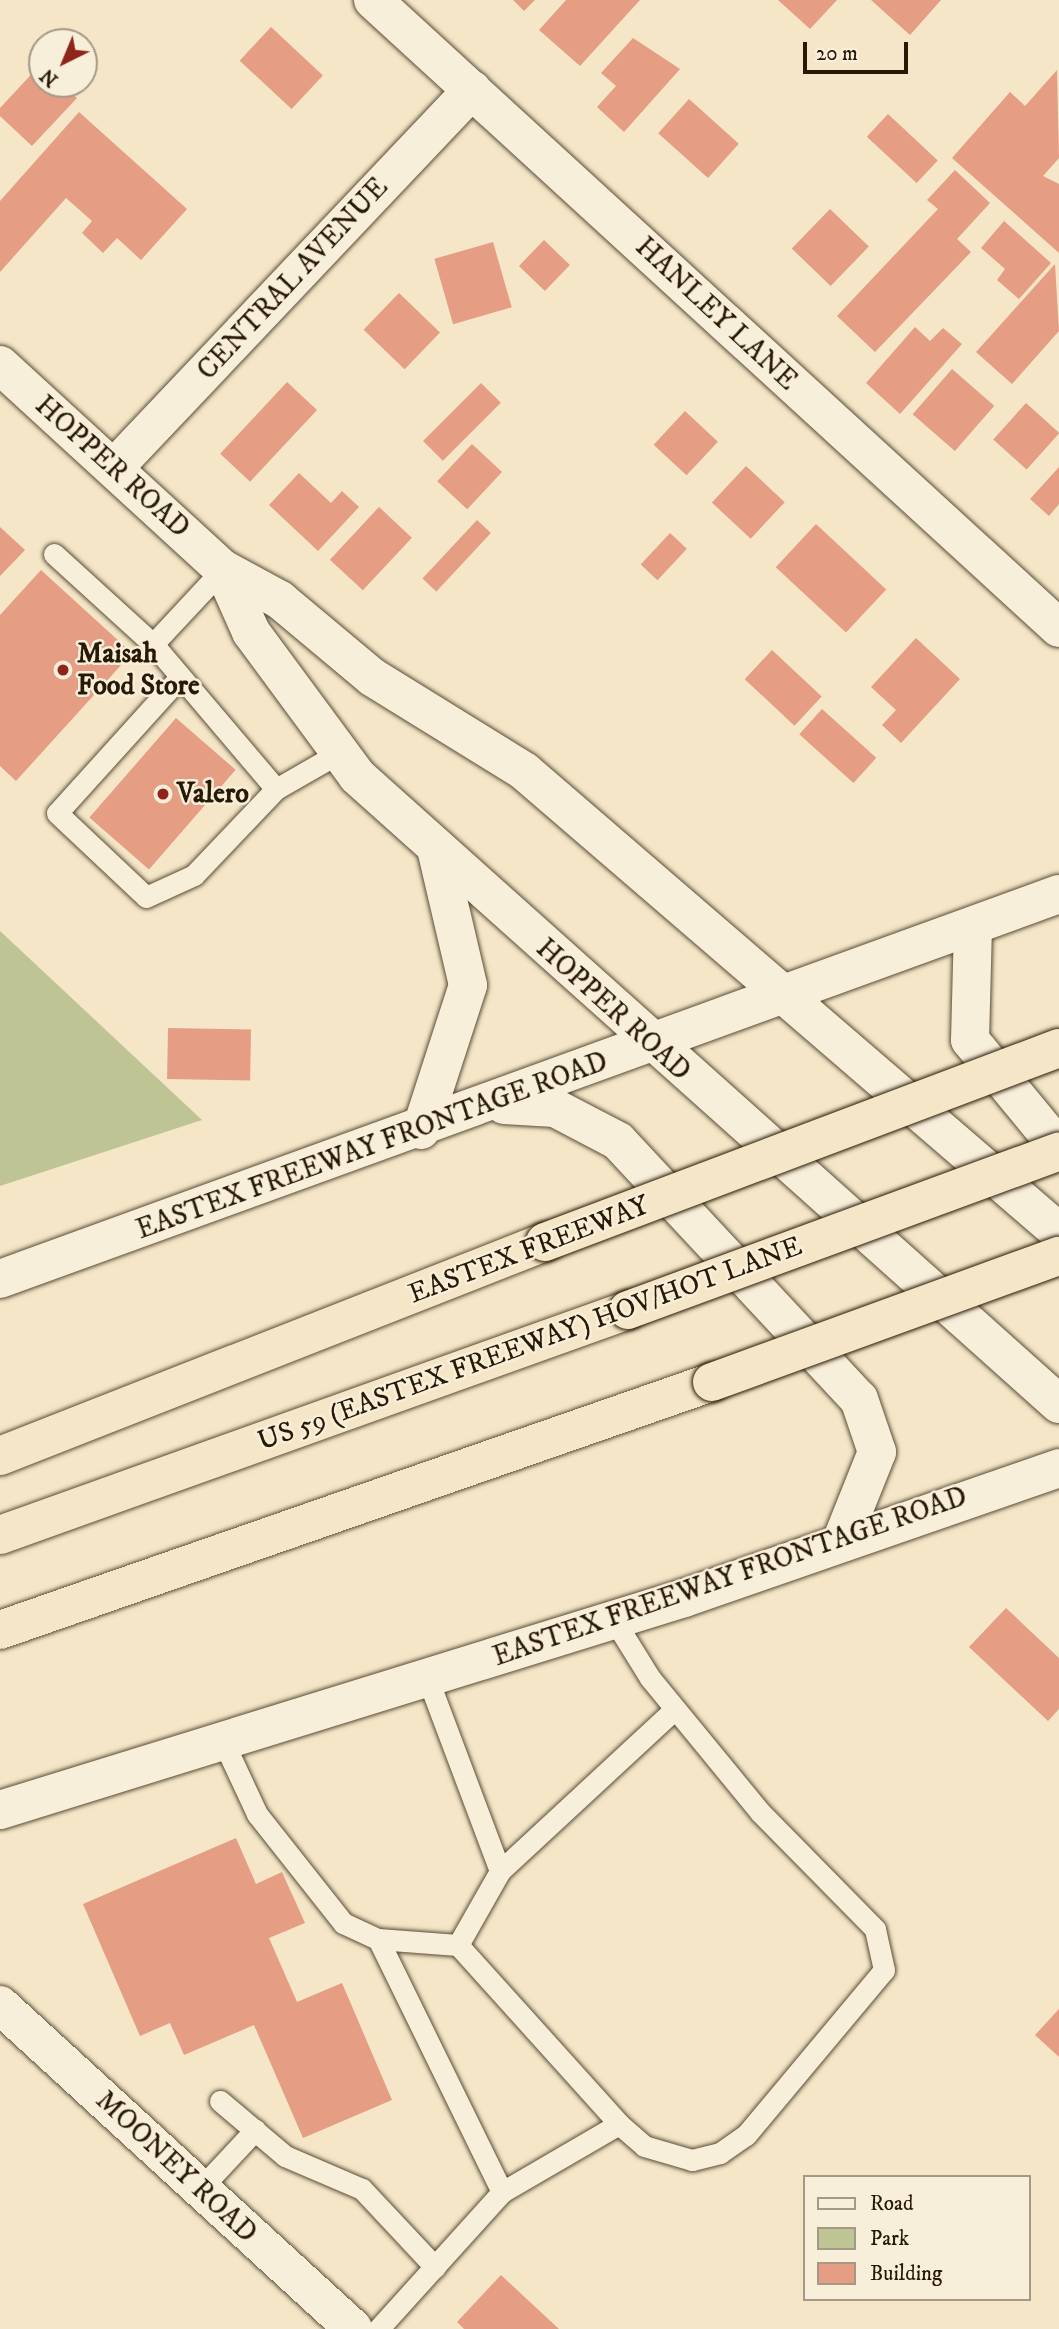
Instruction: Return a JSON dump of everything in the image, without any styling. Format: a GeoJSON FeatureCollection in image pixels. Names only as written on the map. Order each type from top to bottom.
{"type":"FeatureCollection","features":[{"type":"Feature","properties":{"kind":"highway","name":"EASTEX FREEWAY"},"geometry":{"type":"LineString","coordinates":[[0,1456],[545,1242],[1059,1048]]}},
{"type":"Feature","properties":{"kind":"highway","name":"US 59 (EASTEX FREEWAY) HOV/HOT LANE"},"geometry":{"type":"LineString","coordinates":[[0,1535],[628,1310],[1059,1149]]}},
{"type":"Feature","properties":{"kind":"highway"},"geometry":{"type":"LineString","coordinates":[[0,1630],[149,1574],[712,1382],[1059,1256]]}},
{"type":"Feature","properties":{"kind":"highway"},"geometry":{"type":"LineString","coordinates":[[0,1640],[149,1574]]}},
{"type":"Feature","properties":{"kind":"main road","name":"HANLEY LANE"},"geometry":{"type":"LineString","coordinates":[[373,0],[1059,628]]}},
{"type":"Feature","properties":{"kind":"main road","name":"CENTRAL AVENUE"},"geometry":{"type":"LineString","coordinates":[[114,468],[472,90]]}},
{"type":"Feature","properties":{"kind":"main road","name":"HOPPER ROAD"},"geometry":{"type":"LineString","coordinates":[[0,365],[223,569],[280,600],[372,677],[524,771],[782,998],[1059,1232]]}},
{"type":"Feature","properties":{"kind":"main road","name":"HOPPER ROAD"},"geometry":{"type":"LineString","coordinates":[[223,569],[251,632],[337,754],[436,849],[652,1045],[1059,1404]]}},
{"type":"Feature","properties":{"kind":"main road"},"geometry":{"type":"LineString","coordinates":[[421,1129],[468,985],[436,849]]}},
{"type":"Feature","properties":{"kind":"main road","name":"EASTEX FREEWAY FRONTAGE ROAD"},"geometry":{"type":"LineString","coordinates":[[0,1279],[494,1104],[1059,894]]}},
{"type":"Feature","properties":{"kind":"main road"},"geometry":{"type":"LineString","coordinates":[[973,926],[970,1040],[1059,1149]]}},
{"type":"Feature","properties":{"kind":"main road"},"geometry":{"type":"LineString","coordinates":[[494,1104],[555,1108],[618,1142],[859,1399],[877,1452],[841,1542]]}},
{"type":"Feature","properties":{"kind":"main road","name":"EASTEX FREEWAY FRONTAGE ROAD"},"geometry":{"type":"LineString","coordinates":[[0,1810],[614,1620],[1059,1468]]}},
{"type":"Feature","properties":{"kind":"main road","name":"MOONEY ROAD"},"geometry":{"type":"LineString","coordinates":[[0,2005],[353,2329]]}},
{"type":"Feature","properties":{"kind":"lane"},"geometry":{"type":"LineString","coordinates":[[54,554],[153,645],[276,789]]}},
{"type":"Feature","properties":{"kind":"lane"},"geometry":{"type":"LineString","coordinates":[[153,645],[223,569]]}},
{"type":"Feature","properties":{"kind":"lane"},"geometry":{"type":"LineString","coordinates":[[180,677],[57,813],[146,897],[194,875],[276,789],[337,754]]}},
{"type":"Feature","properties":{"kind":"lane"},"geometry":{"type":"LineString","coordinates":[[223,1741],[257,1814],[343,1923],[378,1939],[458,1945],[619,2124],[665,2155],[692,2160],[720,2153],[778,2101],[884,1970],[884,1950],[862,1913],[760,1812],[675,1709],[614,1620]]}},
{"type":"Feature","properties":{"kind":"lane"},"geometry":{"type":"LineString","coordinates":[[427,1677],[500,1871]]}},
{"type":"Feature","properties":{"kind":"lane"},"geometry":{"type":"LineString","coordinates":[[458,1945],[500,1871],[675,1709]]}},
{"type":"Feature","properties":{"kind":"lane"},"geometry":{"type":"LineString","coordinates":[[378,1939],[502,2192]]}},
{"type":"Feature","properties":{"kind":"lane"},"geometry":{"type":"LineString","coordinates":[[220,2101],[285,2156],[362,2189],[435,2267]]}},
{"type":"Feature","properties":{"kind":"lane"},"geometry":{"type":"LineString","coordinates":[[378,2329],[502,2192],[619,2124]]}},
{"type":"Feature","properties":{"kind":"lane"},"geometry":{"type":"LineString","coordinates":[[200,2189],[254,2130]]}},
{"type":"Feature","properties":{"kind":"green space"},"geometry":{"type":"Polygon","coordinates":[[[0,931],[202,1120],[0,1186],[0,931]]]}},
{"type":"Feature","properties":{"kind":"building"},"geometry":{"type":"Polygon","coordinates":[[[513,0],[535,0],[524,11],[513,0]]]}},
{"type":"Feature","properties":{"kind":"building"},"geometry":{"type":"Polygon","coordinates":[[[566,0],[640,0],[580,66],[539,30],[566,0]]]}},
{"type":"Feature","properties":{"kind":"building"},"geometry":{"type":"Polygon","coordinates":[[[778,0],[837,0],[810,29],[778,0]]]}},
{"type":"Feature","properties":{"kind":"building"},"geometry":{"type":"Polygon","coordinates":[[[871,0],[941,0],[910,35],[871,0]]]}},
{"type":"Feature","properties":{"kind":"building"},"geometry":{"type":"Polygon","coordinates":[[[271,27],[323,75],[292,109],[240,61],[271,27]]]}},
{"type":"Feature","properties":{"kind":"building"},"geometry":{"type":"Polygon","coordinates":[[[633,38],[680,69],[624,132],[597,107],[616,86],[601,73],[633,38]]]}},
{"type":"Feature","properties":{"kind":"building"},"geometry":{"type":"Polygon","coordinates":[[[1057,70],[1059,158],[1043,176],[1059,184],[1059,253],[952,158],[1010,92],[1025,106],[1057,70]]]}},
{"type":"Feature","properties":{"kind":"building"},"geometry":{"type":"Polygon","coordinates":[[[28,78],[28,98],[77,98],[32,146],[0,116],[0,108],[28,78]]]}},
{"type":"Feature","properties":{"kind":"building"},"geometry":{"type":"Polygon","coordinates":[[[689,99],[739,144],[708,178],[658,133],[689,99]]]}},
{"type":"Feature","properties":{"kind":"building"},"geometry":{"type":"Polygon","coordinates":[[[79,112],[187,209],[141,260],[117,238],[103,253],[82,233],[92,221],[66,198],[0,272],[0,201],[79,112]]]}},
{"type":"Feature","properties":{"kind":"building"},"geometry":{"type":"Polygon","coordinates":[[[888,114],[938,160],[917,183],[867,137],[888,114]]]}},
{"type":"Feature","properties":{"kind":"building"},"geometry":{"type":"Polygon","coordinates":[[[955,170],[990,203],[957,239],[971,252],[875,352],[837,316],[938,209],[927,200],[955,170]]]}},
{"type":"Feature","properties":{"kind":"building"},"geometry":{"type":"Polygon","coordinates":[[[830,209],[869,247],[831,286],[792,249],[830,209]]]}},
{"type":"Feature","properties":{"kind":"building"},"geometry":{"type":"Polygon","coordinates":[[[1004,221],[1051,263],[1019,299],[997,280],[1005,269],[981,248],[1004,221]]]}},
{"type":"Feature","properties":{"kind":"building"},"geometry":{"type":"Polygon","coordinates":[[[544,240],[570,265],[545,291],[519,266],[544,240]]]}},
{"type":"Feature","properties":{"kind":"building"},"geometry":{"type":"Polygon","coordinates":[[[493,242],[512,307],[453,324],[434,259],[493,242]]]}},
{"type":"Feature","properties":{"kind":"building"},"geometry":{"type":"Polygon","coordinates":[[[1055,264],[1059,331],[1012,384],[976,352],[1055,264]]]}},
{"type":"Feature","properties":{"kind":"building"},"geometry":{"type":"Polygon","coordinates":[[[399,293],[440,333],[405,369],[364,330],[399,293]]]}},
{"type":"Feature","properties":{"kind":"building"},"geometry":{"type":"Polygon","coordinates":[[[915,327],[930,341],[943,328],[962,344],[900,414],[866,383],[915,327]]]}},
{"type":"Feature","properties":{"kind":"building"},"geometry":{"type":"Polygon","coordinates":[[[952,369],[994,406],[955,451],[913,414],[952,369]]]}},
{"type":"Feature","properties":{"kind":"building"},"geometry":{"type":"Polygon","coordinates":[[[287,382],[317,410],[250,482],[220,454],[287,382]]]}},
{"type":"Feature","properties":{"kind":"building"},"geometry":{"type":"Polygon","coordinates":[[[481,383],[501,403],[443,461],[423,441],[481,383]]]}},
{"type":"Feature","properties":{"kind":"building"},"geometry":{"type":"Polygon","coordinates":[[[1026,403],[1059,433],[1027,470],[993,439],[1026,403]]]}},
{"type":"Feature","properties":{"kind":"building"},"geometry":{"type":"Polygon","coordinates":[[[685,411],[718,442],[687,475],[654,445],[685,411]]]}},
{"type":"Feature","properties":{"kind":"building"},"geometry":{"type":"Polygon","coordinates":[[[472,444],[502,472],[467,509],[437,481],[472,444]]]}},
{"type":"Feature","properties":{"kind":"building"},"geometry":{"type":"Polygon","coordinates":[[[746,466],[785,502],[751,539],[712,503],[746,466]]]}},
{"type":"Feature","properties":{"kind":"building"},"geometry":{"type":"Polygon","coordinates":[[[1059,467],[1059,504],[1049,516],[1030,499],[1059,467]]]}},
{"type":"Feature","properties":{"kind":"building"},"geometry":{"type":"Polygon","coordinates":[[[299,473],[331,503],[342,491],[359,507],[318,551],[269,505],[299,473]]]}},
{"type":"Feature","properties":{"kind":"building"},"geometry":{"type":"Polygon","coordinates":[[[379,507],[412,538],[363,590],[330,560],[379,507]]]}},
{"type":"Feature","properties":{"kind":"building"},"geometry":{"type":"Polygon","coordinates":[[[477,520],[491,533],[436,591],[422,579],[477,520]]]}},
{"type":"Feature","properties":{"kind":"building"},"geometry":{"type":"Polygon","coordinates":[[[816,524],[886,589],[846,633],[776,567],[816,524]]]}},
{"type":"Feature","properties":{"kind":"building"},"geometry":{"type":"Polygon","coordinates":[[[0,527],[25,550],[0,576],[0,527]]]}},
{"type":"Feature","properties":{"kind":"building"},"geometry":{"type":"Polygon","coordinates":[[[670,533],[687,549],[657,580],[641,564],[670,533]]]}},
{"type":"Feature","properties":{"kind":"building"},"geometry":{"type":"Polygon","coordinates":[[[41,570],[132,653],[16,781],[0,766],[0,615],[41,570]]]}},
{"type":"Feature","properties":{"kind":"building"},"geometry":{"type":"Polygon","coordinates":[[[916,638],[960,679],[901,743],[882,725],[896,710],[871,687],[916,638]]]}},
{"type":"Feature","properties":{"kind":"building"},"geometry":{"type":"Polygon","coordinates":[[[772,650],[822,696],[794,726],[745,679],[772,650]]]}},
{"type":"Feature","properties":{"kind":"building"},"geometry":{"type":"Polygon","coordinates":[[[822,709],[876,758],[853,783],[799,734],[822,709]]]}},
{"type":"Feature","properties":{"kind":"building","name":"Valero"},"geometry":{"type":"Polygon","coordinates":[[[176,718],[236,770],[149,869],[89,818],[176,718]]]}},
{"type":"Feature","properties":{"kind":"building"},"geometry":{"type":"Polygon","coordinates":[[[168,1028],[251,1029],[250,1080],[167,1079],[168,1028]]]}},
{"type":"Feature","properties":{"kind":"building"},"geometry":{"type":"Polygon","coordinates":[[[1006,1608],[1059,1658],[1059,1709],[1048,1721],[969,1647],[1006,1608]]]}},
{"type":"Feature","properties":{"kind":"building"},"geometry":{"type":"Polygon","coordinates":[[[236,1838],[256,1884],[282,1872],[305,1923],[269,1938],[297,2002],[342,1983],[392,2100],[303,2138],[254,2025],[184,2055],[170,2023],[140,2036],[83,1904],[236,1838]]]}},
{"type":"Feature","properties":{"kind":"building"},"geometry":{"type":"Polygon","coordinates":[[[1059,2009],[1059,2057],[1035,2035],[1059,2009]]]}},
{"type":"Feature","properties":{"kind":"building"},"geometry":{"type":"Polygon","coordinates":[[[501,2275],[559,2329],[464,2329],[457,2322],[501,2275]]]}},
{"type":"Feature","properties":{"kind":"place","name":"Maisah Food Store"},"geometry":{"type":"Point","coordinates":[63,670]}},
{"type":"Feature","properties":{"kind":"place","name":"Valero"},"geometry":{"type":"Point","coordinates":[163,794]}}]}
